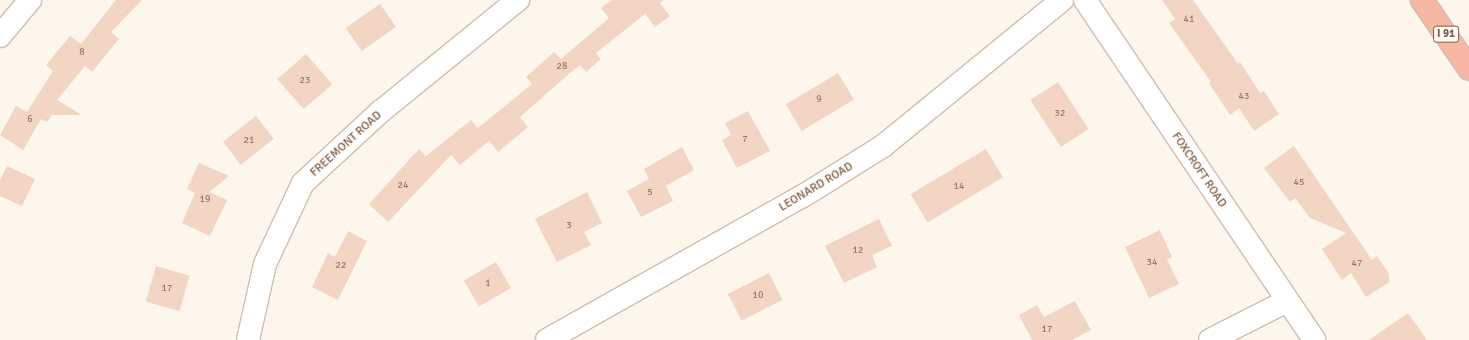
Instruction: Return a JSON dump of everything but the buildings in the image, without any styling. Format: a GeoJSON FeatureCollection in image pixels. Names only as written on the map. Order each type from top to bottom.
{"type":"FeatureCollection","features":[{"type":"Feature","properties":{"kind":"highway","name":"I 91"},"geometry":{"type":"LineString","coordinates":[[1422,0],[1469,69]]}},
{"type":"Feature","properties":{"kind":"street"},"geometry":{"type":"LineString","coordinates":[[0,36],[30,0]]}},
{"type":"Feature","properties":{"kind":"street","name":"FREEMONT ROAD"},"geometry":{"type":"LineString","coordinates":[[248,340],[265,264],[303,183],[380,112],[518,0]]}},
{"type":"Feature","properties":{"kind":"street","name":"LEONARD ROAD"},"geometry":{"type":"LineString","coordinates":[[547,340],[803,196],[883,146],[1062,0]]}},
{"type":"Feature","properties":{"kind":"street","name":"FOXCROFT ROAD"},"geometry":{"type":"LineString","coordinates":[[1085,0],[1314,340]]}},
{"type":"Feature","properties":{"kind":"street"},"geometry":{"type":"LineString","coordinates":[[1210,340],[1287,301]]}}]}
